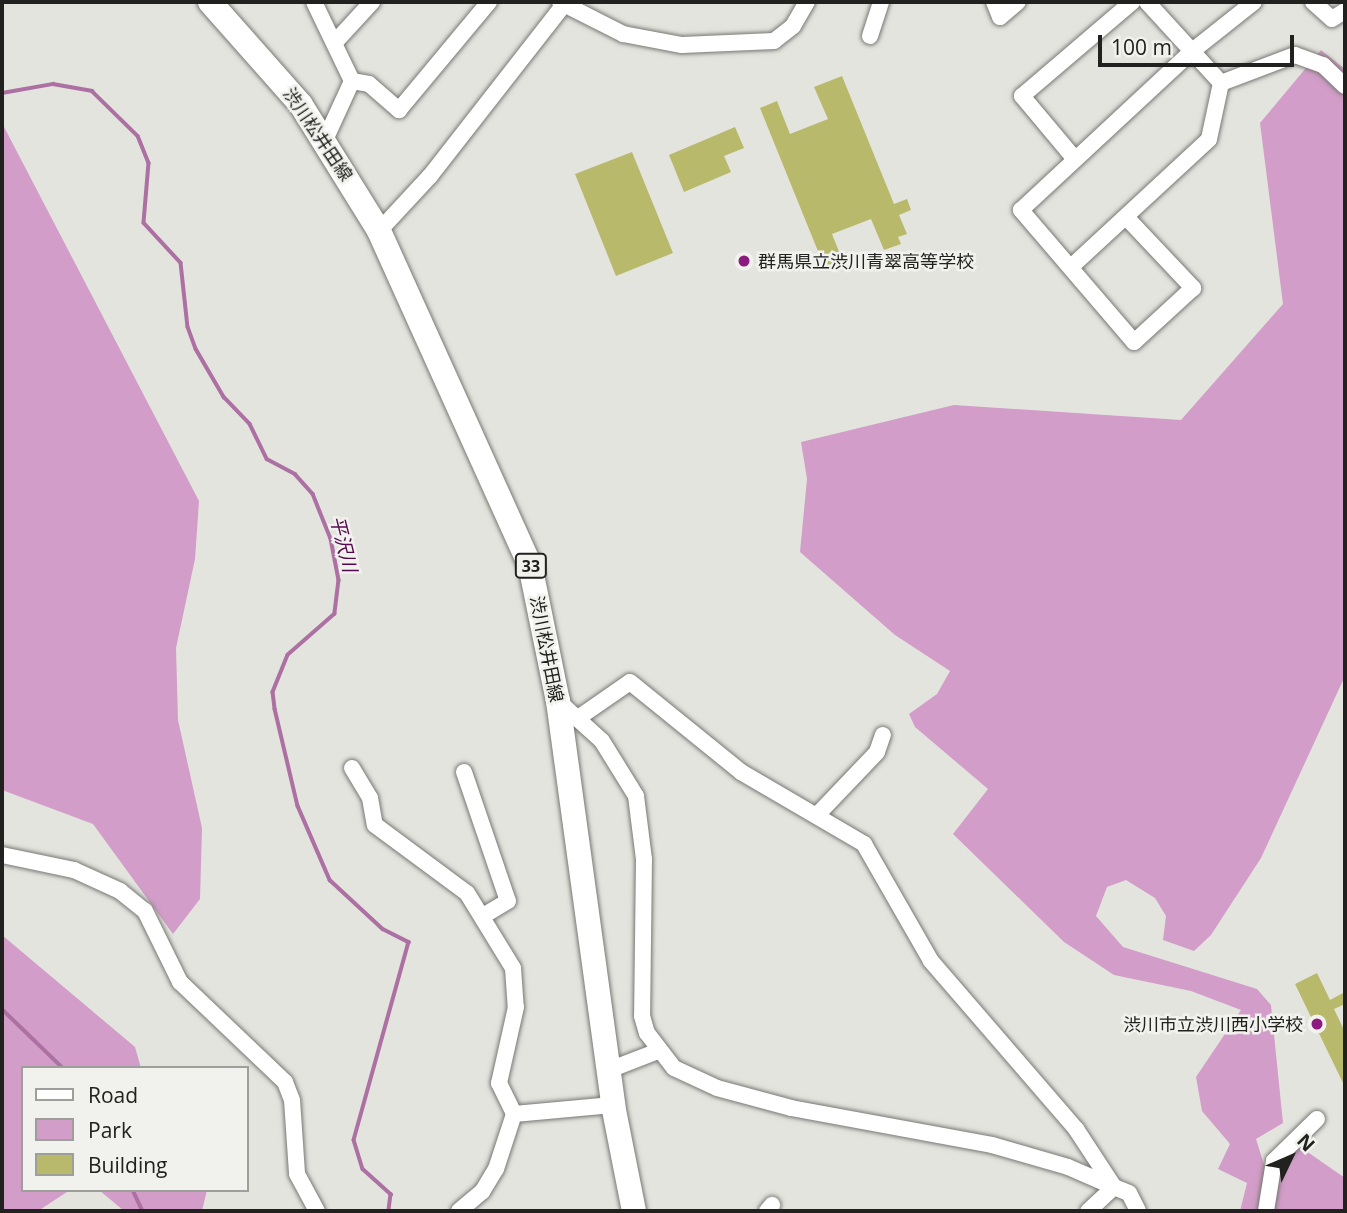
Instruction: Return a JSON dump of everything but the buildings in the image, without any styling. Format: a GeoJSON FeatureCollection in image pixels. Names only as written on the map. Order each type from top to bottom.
{"type":"FeatureCollection","features":[{"type":"Feature","properties":{"kind":"main road","name":"渋川松井田線"},"geometry":{"type":"LineString","coordinates":[[210,2],[285,84],[325,140],[379,231],[519,535],[539,599],[558,701],[613,1105],[634,1211]]}},
{"type":"Feature","properties":{"kind":"street"},"geometry":{"type":"LineString","coordinates":[[314,2],[337,40],[352,81],[325,140]]}},
{"type":"Feature","properties":{"kind":"street"},"geometry":{"type":"LineString","coordinates":[[337,40],[372,2]]}},
{"type":"Feature","properties":{"kind":"street"},"geometry":{"type":"LineString","coordinates":[[352,81],[369,84],[399,110],[489,2]]}},
{"type":"Feature","properties":{"kind":"street"},"geometry":{"type":"LineString","coordinates":[[379,231],[430,176],[563,3],[623,34],[662,45],[696,45],[774,41],[793,26],[807,2]]}},
{"type":"Feature","properties":{"kind":"street"},"geometry":{"type":"LineString","coordinates":[[870,36],[881,2]]}},
{"type":"Feature","properties":{"kind":"street"},"geometry":{"type":"LineString","coordinates":[[994,2],[1000,17],[1018,2]]}},
{"type":"Feature","properties":{"kind":"street"},"geometry":{"type":"LineString","coordinates":[[1073,158],[1022,96],[1132,2]]}},
{"type":"Feature","properties":{"kind":"street"},"geometry":{"type":"LineString","coordinates":[[1147,2],[1221,83]]}},
{"type":"Feature","properties":{"kind":"street"},"geometry":{"type":"LineString","coordinates":[[1126,217],[1193,288],[1134,342],[1021,210],[1073,158],[1191,52],[1254,2]]}},
{"type":"Feature","properties":{"kind":"street"},"geometry":{"type":"LineString","coordinates":[[1313,2],[1332,19],[1345,11]]}},
{"type":"Feature","properties":{"kind":"street"},"geometry":{"type":"LineString","coordinates":[[1221,83],[1295,55],[1324,65],[1345,86]]}},
{"type":"Feature","properties":{"kind":"street"},"geometry":{"type":"LineString","coordinates":[[1071,267],[1209,139],[1221,83]]}},
{"type":"Feature","properties":{"kind":"street"},"geometry":{"type":"LineString","coordinates":[[579,718],[630,682],[741,772],[819,813],[874,855],[931,961],[1076,1129],[1114,1187]]}},
{"type":"Feature","properties":{"kind":"street"},"geometry":{"type":"LineString","coordinates":[[558,701],[579,718],[619,763],[643,822],[640,989],[646,1033],[674,1068],[717,1088],[791,1108],[992,1145],[1129,1193],[1138,1211]]}},
{"type":"Feature","properties":{"kind":"street"},"geometry":{"type":"LineString","coordinates":[[819,813],[877,752],[883,735]]}},
{"type":"Feature","properties":{"kind":"street"},"geometry":{"type":"LineString","coordinates":[[352,768],[370,798],[375,825],[454,881],[483,916],[513,968],[516,1007],[499,1083],[514,1114],[496,1169],[482,1192],[459,1211]]}},
{"type":"Feature","properties":{"kind":"street"},"geometry":{"type":"LineString","coordinates":[[464,772],[508,901],[483,916]]}},
{"type":"Feature","properties":{"kind":"street"},"geometry":{"type":"LineString","coordinates":[[2,855],[74,870],[120,891],[145,911],[163,937],[180,982],[285,1082],[292,1100],[297,1174],[317,1211]]}},
{"type":"Feature","properties":{"kind":"street"},"geometry":{"type":"LineString","coordinates":[[609,1070],[658,1051]]}},
{"type":"Feature","properties":{"kind":"street"},"geometry":{"type":"LineString","coordinates":[[514,1114],[613,1105]]}},
{"type":"Feature","properties":{"kind":"street"},"geometry":{"type":"LineString","coordinates":[[1266,1211],[1274,1161],[1317,1119]]}},
{"type":"Feature","properties":{"kind":"street"},"geometry":{"type":"LineString","coordinates":[[1088,1211],[1114,1187]]}},
{"type":"Feature","properties":{"kind":"green space"},"geometry":{"type":"Polygon","coordinates":[[[1321,50],[1345,69],[1345,676],[1261,858],[1211,935],[1194,951],[1163,940],[1166,916],[1155,898],[1126,880],[1107,887],[1096,916],[1123,947],[1257,989],[1271,1005],[1283,1123],[1256,1139],[1266,1171],[1262,1211],[1240,1211],[1247,1183],[1218,1169],[1230,1144],[1202,1111],[1196,1077],[1241,1010],[1191,991],[1114,975],[1064,942],[953,834],[988,789],[915,727],[909,714],[937,694],[950,671],[895,635],[800,552],[807,479],[801,442],[954,405],[1181,420],[1283,304],[1260,123],[1321,50]]]}},
{"type":"Feature","properties":{"kind":"green space"},"geometry":{"type":"Polygon","coordinates":[[[2,123],[199,501],[195,559],[176,648],[178,720],[202,828],[200,899],[173,934],[93,824],[2,790],[2,123]]]}},
{"type":"Feature","properties":{"kind":"green space"},"geometry":{"type":"Polygon","coordinates":[[[2,935],[135,1047],[140,1066],[21,1066],[21,1192],[67,1192],[38,1211],[2,1211],[2,935]]]}},
{"type":"Feature","properties":{"kind":"green space"},"geometry":{"type":"Polygon","coordinates":[[[1296,1144],[1345,1178],[1345,1211],[1272,1211],[1277,1174],[1296,1144]]]}},
{"type":"Feature","properties":{"kind":"green space"},"geometry":{"type":"Polygon","coordinates":[[[101,1192],[207,1192],[202,1211],[124,1211],[101,1192]]]}},
{"type":"Feature","properties":{"kind":"waterway","name":"平沢川"},"geometry":{"type":"LineString","coordinates":[[2,93],[53,84],[92,91],[138,136],[149,163],[144,223],[181,263],[188,327],[196,349],[224,397],[250,424],[267,459],[295,474],[313,494],[331,539],[339,580],[335,614],[288,655],[273,692],[298,806],[330,880],[383,929],[409,942],[354,1140],[363,1169],[391,1194],[389,1211]]}},
{"type":"Feature","properties":{"kind":"waterway"},"geometry":{"type":"LineString","coordinates":[[2,1009],[61,1066]]}},
{"type":"Feature","properties":{"kind":"waterway"},"geometry":{"type":"LineString","coordinates":[[134,1192],[143,1211]]}},
{"type":"Feature","properties":{"kind":"place","name":"群馬県立渋川青翠高等学校"},"geometry":{"type":"Point","coordinates":[744,261]}},
{"type":"Feature","properties":{"kind":"place","name":"渋川市立渋川西小学校"},"geometry":{"type":"Point","coordinates":[1317,1024]}}]}
